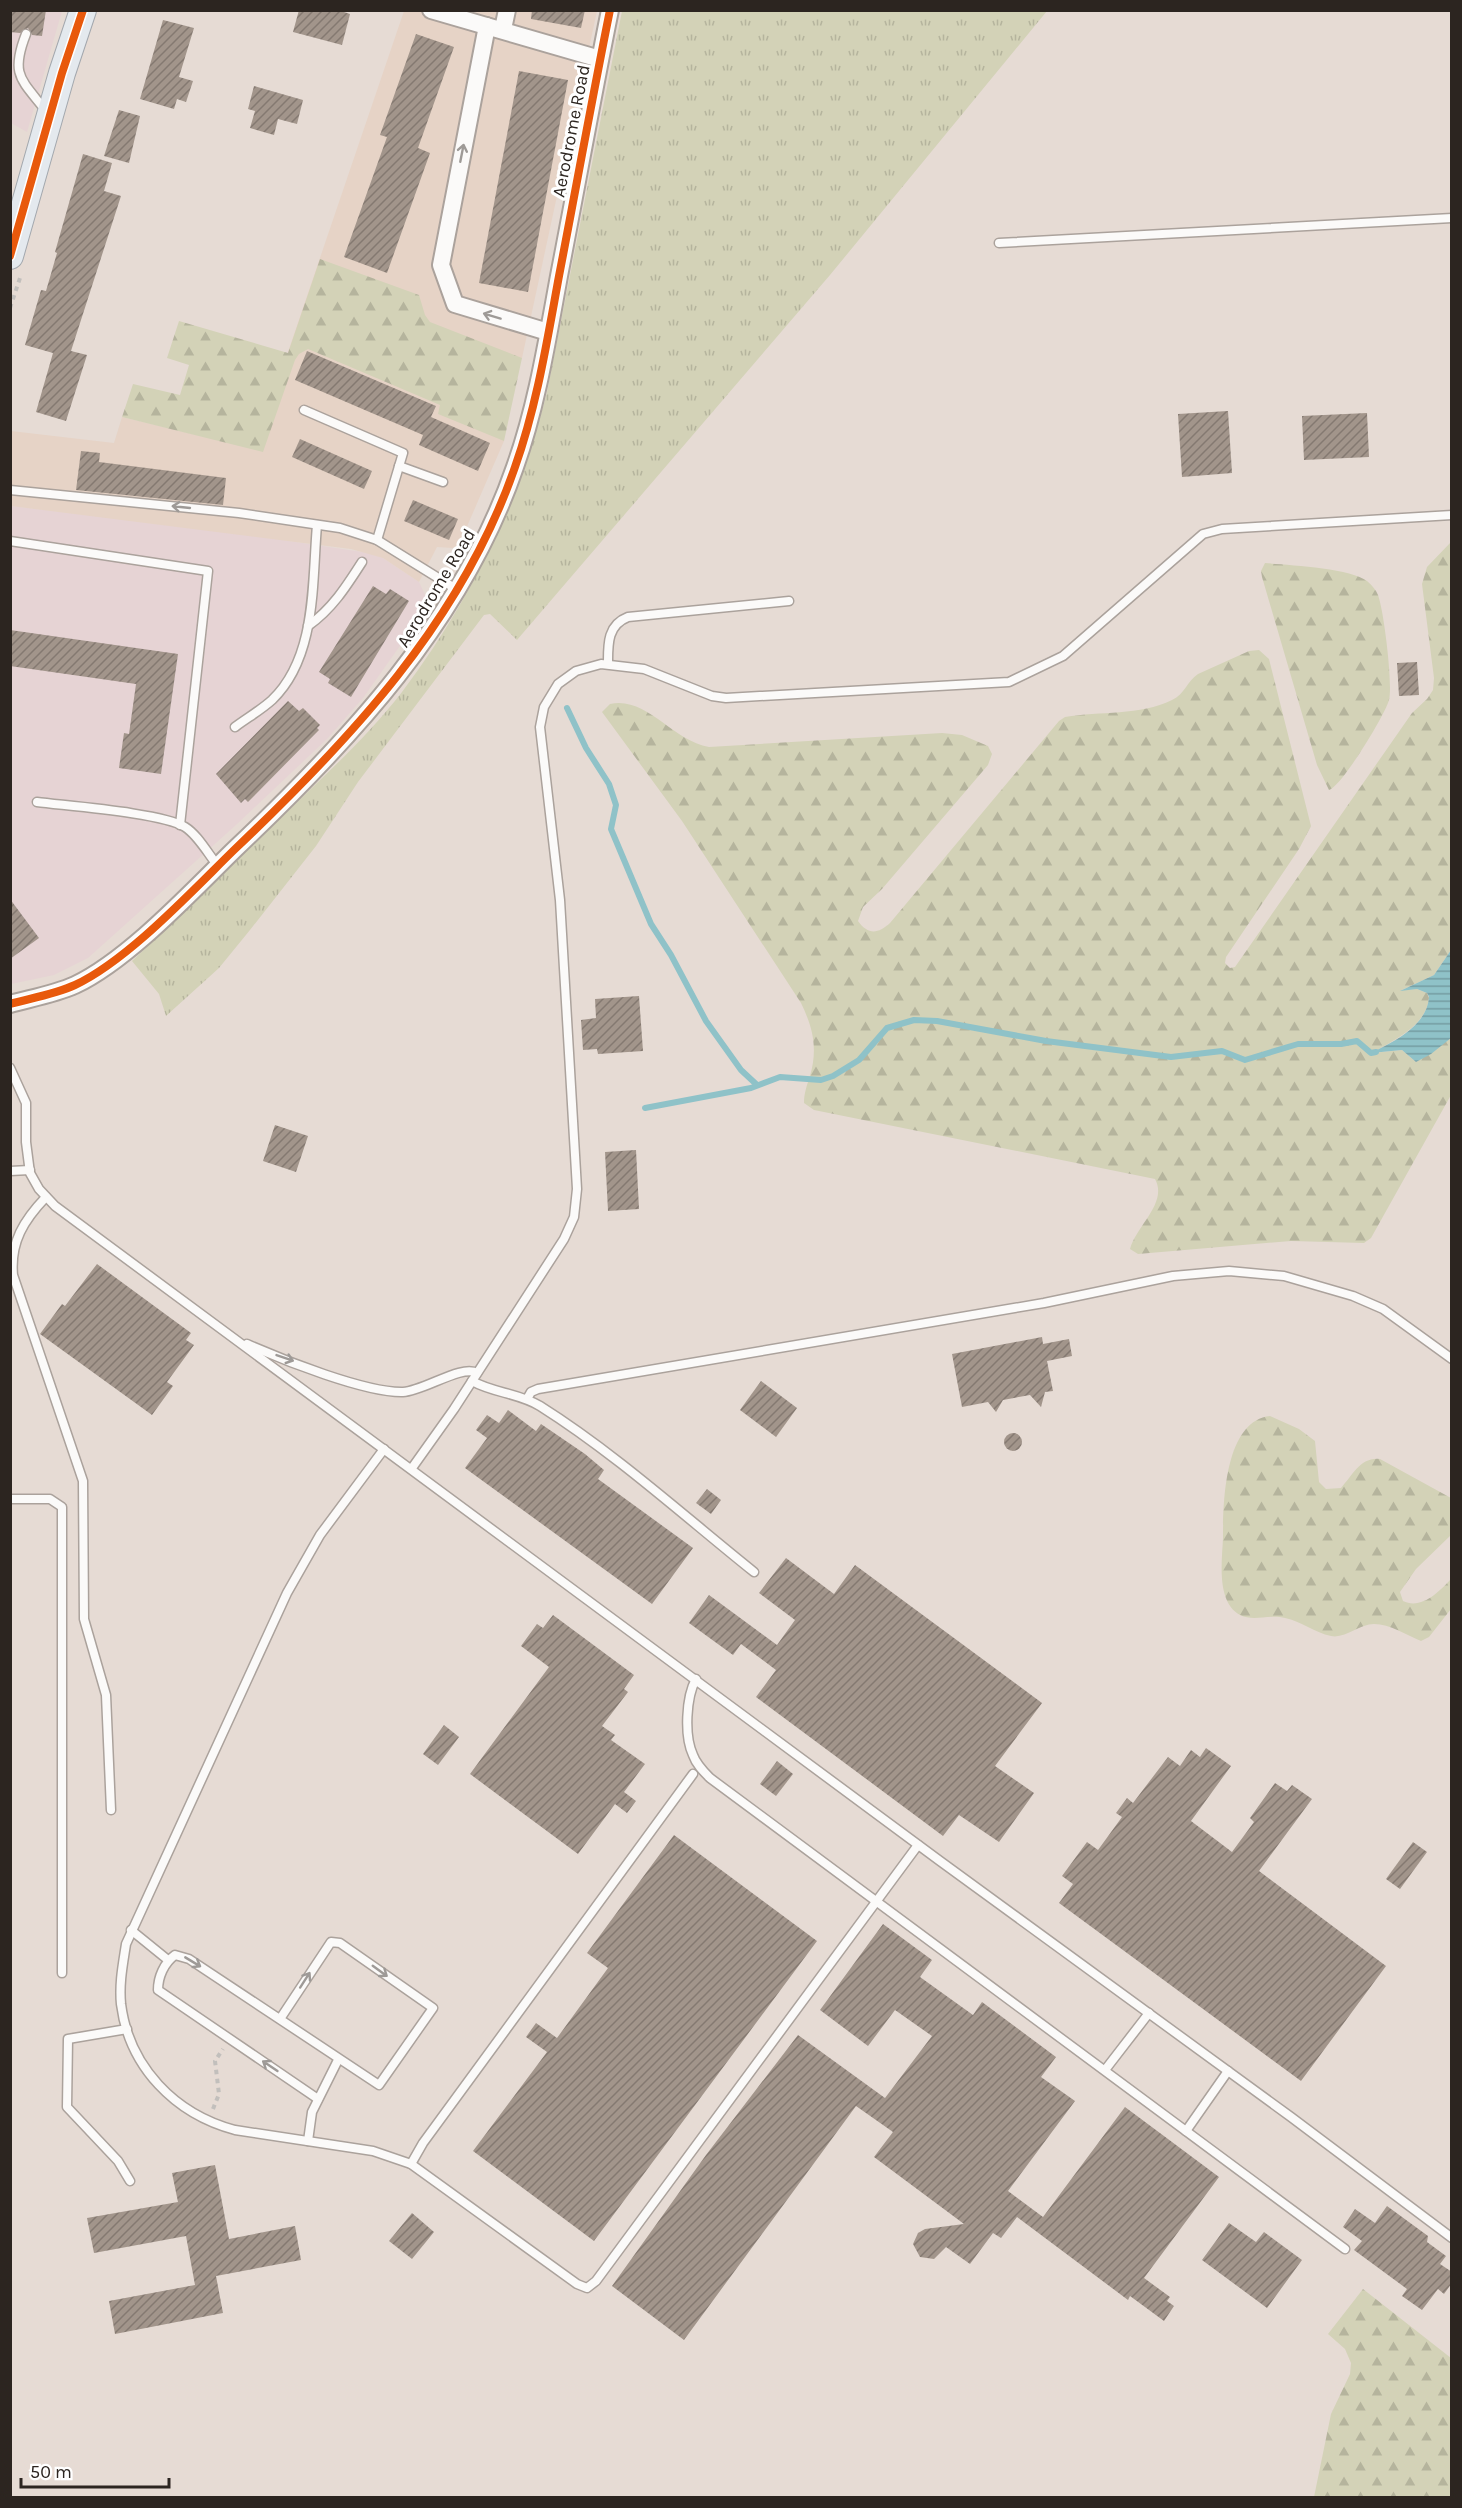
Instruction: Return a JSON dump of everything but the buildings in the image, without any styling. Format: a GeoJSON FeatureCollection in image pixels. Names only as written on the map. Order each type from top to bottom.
{"type":"FeatureCollection","features":[{"type":"Feature","properties":{"kind":"main road"},"geometry":{"type":"LineString","coordinates":[[10,256],[50,116],[84,10]]}},
{"type":"Feature","properties":{"kind":"street"},"geometry":{"type":"LineString","coordinates":[[431,10],[600,59]]}},
{"type":"Feature","properties":{"kind":"street"},"geometry":{"type":"LineString","coordinates":[[507,10],[495,28],[441,265],[455,304],[548,332]]}},
{"type":"Feature","properties":{"kind":"street","name":"Aerodrome Road"},"geometry":{"type":"LineString","coordinates":[[10,1004],[64,990],[97,973],[218,866],[308,780],[366,717],[414,655],[456,589],[488,531],[514,470],[535,404],[610,10]]}},
{"type":"Feature","properties":{"kind":"lane"},"geometry":{"type":"LineString","coordinates":[[27,34],[17,58],[18,71],[50,116]]}},
{"type":"Feature","properties":{"kind":"lane"},"geometry":{"type":"LineString","coordinates":[[999,243],[1452,218]]}},
{"type":"Feature","properties":{"kind":"lane"},"geometry":{"type":"LineString","coordinates":[[304,410],[403,453],[377,540]]}},
{"type":"Feature","properties":{"kind":"lane"},"geometry":{"type":"LineString","coordinates":[[399,466],[443,482]]}},
{"type":"Feature","properties":{"kind":"lane"},"geometry":{"type":"LineString","coordinates":[[10,490],[239,513],[340,528],[377,540],[456,589]]}},
{"type":"Feature","properties":{"kind":"lane"},"geometry":{"type":"LineString","coordinates":[[412,1468],[564,1239],[574,1217],[577,1189],[560,900],[540,727],[547,700],[563,680],[583,669],[608,664],[644,669],[712,696],[726,698],[1009,682],[1063,656],[1203,534],[1222,529],[1452,515]]}},
{"type":"Feature","properties":{"kind":"lane"},"geometry":{"type":"LineString","coordinates":[[235,728],[273,699],[302,653],[308,626],[317,525]]}},
{"type":"Feature","properties":{"kind":"lane"},"geometry":{"type":"LineString","coordinates":[[10,541],[208,571],[180,825]]}},
{"type":"Feature","properties":{"kind":"lane"},"geometry":{"type":"LineString","coordinates":[[308,626],[326,613],[343,593],[362,562]]}},
{"type":"Feature","properties":{"kind":"lane"},"geometry":{"type":"LineString","coordinates":[[608,664],[608,641],[612,630],[628,617],[789,601]]}},
{"type":"Feature","properties":{"kind":"lane"},"geometry":{"type":"LineString","coordinates":[[37,802],[150,818],[180,825],[198,840],[218,866]]}},
{"type":"Feature","properties":{"kind":"lane"},"geometry":{"type":"LineString","coordinates":[[10,1068],[25,1100],[26,1148],[30,1170],[46,1197],[231,1337],[412,1468],[918,1845],[1452,2238]]}},
{"type":"Feature","properties":{"kind":"lane"},"geometry":{"type":"LineString","coordinates":[[10,1171],[30,1170]]}},
{"type":"Feature","properties":{"kind":"lane"},"geometry":{"type":"LineString","coordinates":[[46,1197],[30,1214],[20,1230],[12,1271],[83,1481],[84,1619],[106,1695],[111,1809]]}},
{"type":"Feature","properties":{"kind":"lane"},"geometry":{"type":"LineString","coordinates":[[527,1399],[531,1392],[538,1389],[1044,1303],[1173,1276],[1229,1271],[1284,1276],[1353,1296],[1383,1309],[1452,1359]]}},
{"type":"Feature","properties":{"kind":"lane"},"geometry":{"type":"LineString","coordinates":[[231,1337],[282,1358],[382,1390],[410,1391],[466,1370],[474,1377],[527,1399],[605,1452],[754,1572]]}},
{"type":"Feature","properties":{"kind":"lane"},"geometry":{"type":"LineString","coordinates":[[384,1449],[320,1535],[287,1593],[131,1930],[121,1976],[121,2004],[127,2029],[139,2059],[152,2077],[184,2108],[208,2121],[235,2130],[382,2153],[411,2164],[577,2284],[587,2288],[592,2286],[918,1845]]}},
{"type":"Feature","properties":{"kind":"lane"},"geometry":{"type":"LineString","coordinates":[[10,1499],[50,1499],[62,1507],[62,1973]]}},
{"type":"Feature","properties":{"kind":"lane"},"geometry":{"type":"LineString","coordinates":[[696,1679],[690,1691],[689,1734],[693,1755],[700,1767],[718,1784],[1345,2249]]}},
{"type":"Feature","properties":{"kind":"lane"},"geometry":{"type":"LineString","coordinates":[[411,2164],[430,2134],[693,1774]]}},
{"type":"Feature","properties":{"kind":"lane"},"geometry":{"type":"LineString","coordinates":[[131,1930],[168,1960]]}},
{"type":"Feature","properties":{"kind":"lane"},"geometry":{"type":"LineString","coordinates":[[280,2019],[331,1942],[340,1943],[433,2008],[379,2085],[338,2060],[189,1959],[175,1955],[168,1960],[161,1973],[158,1990],[318,2099]]}},
{"type":"Feature","properties":{"kind":"lane"},"geometry":{"type":"LineString","coordinates":[[1105,2070],[1149,2013]]}},
{"type":"Feature","properties":{"kind":"lane"},"geometry":{"type":"LineString","coordinates":[[127,2029],[68,2039],[67,2107],[118,2161],[130,2181]]}},
{"type":"Feature","properties":{"kind":"lane"},"geometry":{"type":"LineString","coordinates":[[308,2141],[312,2112],[338,2060]]}},
{"type":"Feature","properties":{"kind":"lane"},"geometry":{"type":"LineString","coordinates":[[1186,2131],[1228,2071]]}},
{"type":"Feature","properties":{"kind":"path"},"geometry":{"type":"LineString","coordinates":[[208,2121],[219,2094],[215,2061],[230,2039]]}},
{"type":"Feature","properties":{"kind":"shaded area"},"geometry":{"type":"Polygon","coordinates":[[[11,11],[62,11],[27,132],[11,123],[11,11]]]}},
{"type":"Feature","properties":{"kind":"shaded area"},"geometry":{"type":"Polygon","coordinates":[[[404,11],[597,11],[522,358],[506,370],[504,441],[459,545],[453,548],[437,547],[419,582],[383,558],[351,549],[11,506],[11,431],[114,443],[122,417],[255,449],[404,11]]]}},
{"type":"Feature","properties":{"kind":"shaded area"},"geometry":{"type":"Polygon","coordinates":[[[11,506],[222,531],[369,553],[383,558],[419,582],[427,599],[425,609],[419,619],[363,698],[327,739],[236,825],[88,958],[54,975],[11,984],[11,506]]]}},
{"type":"Feature","properties":{"kind":"green space"},"geometry":{"type":"Polygon","coordinates":[[[622,11],[1047,11],[830,275],[517,640],[490,614],[484,615],[358,782],[316,846],[250,930],[219,968],[166,1016],[159,994],[132,961],[331,769],[389,708],[427,658],[490,549],[522,472],[547,392],[622,11]]]}},
{"type":"Feature","properties":{"kind":"green space"},"geometry":{"type":"Polygon","coordinates":[[[320,259],[419,295],[425,315],[430,322],[522,358],[504,441],[438,414],[440,405],[308,349],[299,354],[295,360],[263,452],[122,417],[133,384],[180,395],[189,365],[167,358],[179,321],[288,353],[320,259]]]}},
{"type":"Feature","properties":{"kind":"green space"},"geometry":{"type":"Polygon","coordinates":[[[1451,542],[1451,950],[1434,975],[1402,990],[1417,989],[1427,993],[1429,998],[1427,1008],[1422,1017],[1408,1031],[1372,1053],[1402,1050],[1416,1062],[1451,1038],[1451,1095],[1371,1238],[1364,1243],[1291,1241],[1138,1254],[1130,1249],[1158,1197],[1155,1179],[814,1110],[804,1103],[814,1047],[809,1021],[801,1003],[682,821],[602,712],[610,704],[623,703],[636,706],[695,743],[709,747],[942,733],[962,735],[988,746],[992,754],[988,765],[882,889],[863,907],[858,921],[869,931],[877,931],[890,923],[1059,721],[1065,717],[1133,711],[1160,705],[1176,697],[1198,674],[1249,651],[1259,650],[1269,659],[1311,826],[1299,849],[1226,957],[1225,963],[1230,968],[1235,967],[1412,713],[1433,690],[1434,678],[1422,584],[1427,567],[1451,542]]]}},
{"type":"Feature","properties":{"kind":"green space"},"geometry":{"type":"Polygon","coordinates":[[[1265,563],[1348,573],[1367,581],[1378,595],[1387,648],[1389,700],[1362,749],[1335,786],[1329,790],[1317,765],[1262,577],[1261,571],[1265,563]]]}},
{"type":"Feature","properties":{"kind":"green space"},"geometry":{"type":"Polygon","coordinates":[[[1270,1416],[1299,1429],[1315,1441],[1319,1482],[1326,1489],[1341,1488],[1362,1464],[1373,1459],[1380,1459],[1451,1498],[1451,1535],[1416,1569],[1400,1592],[1403,1601],[1416,1603],[1435,1594],[1451,1579],[1451,1609],[1429,1637],[1421,1641],[1380,1624],[1363,1626],[1342,1635],[1331,1636],[1291,1620],[1279,1617],[1245,1617],[1232,1609],[1227,1601],[1222,1580],[1224,1506],[1229,1466],[1243,1433],[1255,1421],[1270,1416]]]}},
{"type":"Feature","properties":{"kind":"green space"},"geometry":{"type":"Polygon","coordinates":[[[1363,2289],[1451,2358],[1451,2497],[1314,2497],[1331,2414],[1350,2374],[1351,2363],[1345,2349],[1328,2334],[1363,2289]]]}},
{"type":"Feature","properties":{"kind":"water"},"geometry":{"type":"Polygon","coordinates":[[[1451,950],[1451,1038],[1431,1054],[1416,1062],[1402,1050],[1371,1053],[1389,1044],[1416,1025],[1427,1007],[1429,997],[1427,993],[1417,989],[1400,991],[1434,975],[1451,950]]]}},
{"type":"Feature","properties":{"kind":"waterway"},"geometry":{"type":"LineString","coordinates":[[567,708],[586,748],[609,784],[616,805],[611,829],[651,924],[671,955],[706,1021],[741,1070],[756,1084]]}},
{"type":"Feature","properties":{"kind":"waterway"},"geometry":{"type":"LineString","coordinates":[[645,1108],[751,1088],[780,1077],[821,1080],[833,1076],[859,1060],[887,1028],[914,1020],[937,1021],[1046,1041],[1171,1057],[1222,1051],[1245,1060],[1298,1044],[1341,1044],[1357,1041],[1371,1053],[1376,1052]]}},
{"type":"Feature","properties":{"kind":"cycle path"},"geometry":{"type":"LineString","coordinates":[[10,256],[62,73],[83,10]]}},
{"type":"Feature","properties":{"kind":"cycle path"},"geometry":{"type":"LineString","coordinates":[[10,1004],[75,985],[95,974],[137,942],[179,905],[277,809],[359,722],[398,675],[433,627],[465,576],[492,523],[523,444],[546,349],[610,10]]}}]}
